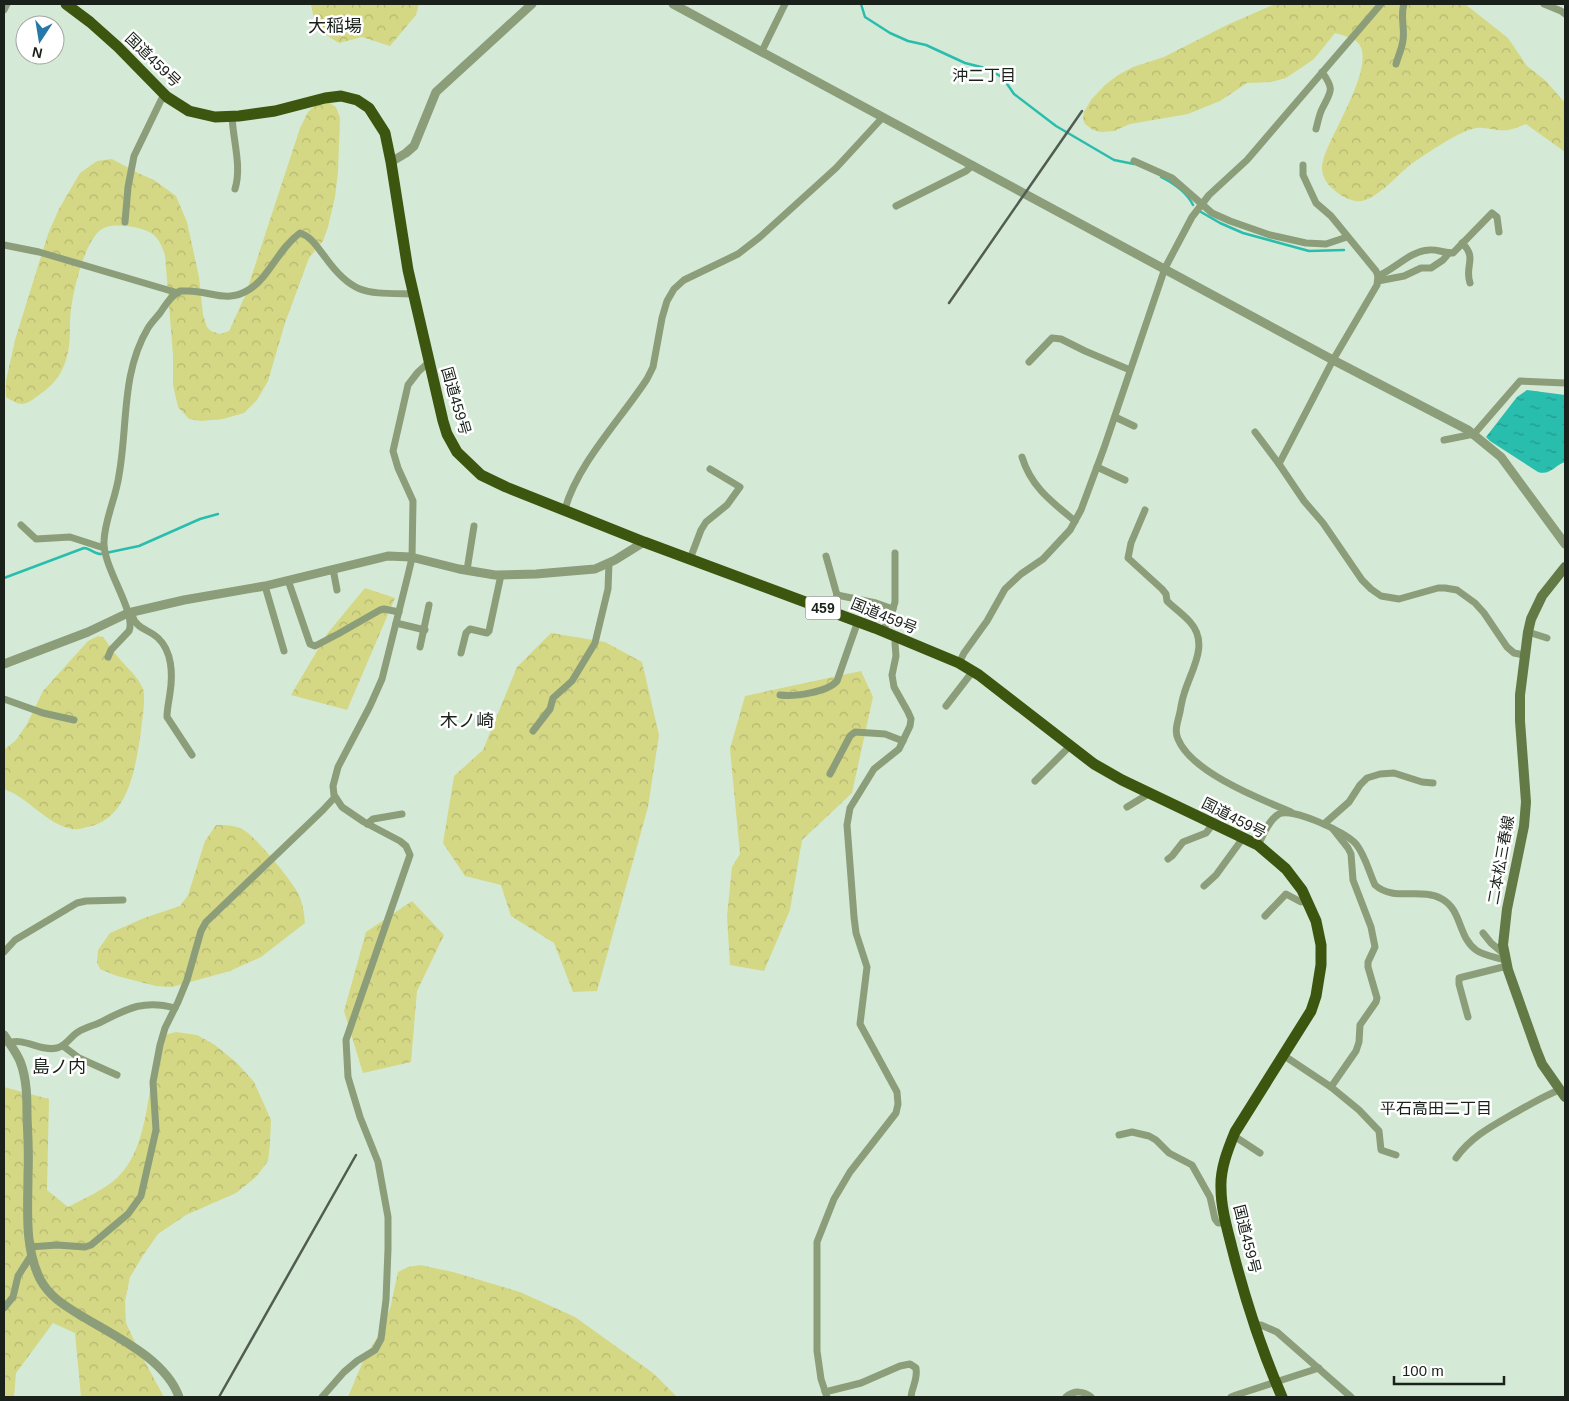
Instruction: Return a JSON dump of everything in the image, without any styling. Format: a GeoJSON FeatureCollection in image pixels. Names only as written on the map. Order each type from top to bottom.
{"type":"FeatureCollection","features":[{"type":"Feature","properties":{"kind":"highway","name":"国道459号"},"geometry":{"type":"LineString","coordinates":[[66,4],[118,47],[164,94],[189,110],[215,117],[232,116],[275,111],[325,98],[341,96],[357,100],[369,108],[384,132],[391,162],[403,244],[413,294],[443,421],[447,434],[457,452],[481,475],[506,487],[644,542],[858,621],[959,663],[973,671],[1094,764],[1258,845],[1286,869],[1302,890],[1316,921],[1321,946],[1319,981],[1311,1012],[1234,1136],[1227,1151],[1220,1186],[1226,1223],[1237,1266],[1255,1326],[1282,1397]]}},
{"type":"Feature","properties":{"kind":"main road","name":"二本松三春線"},"geometry":{"type":"LineString","coordinates":[[1562,1093],[1542,1064],[1515,993],[1505,960],[1503,944],[1506,916],[1524,826],[1526,802],[1520,703],[1524,655],[1531,620],[1542,596],[1565,567]]}},
{"type":"Feature","properties":{"kind":"street"},"geometry":{"type":"LineString","coordinates":[[4,10],[7,4]]}},
{"type":"Feature","properties":{"kind":"street"},"geometry":{"type":"LineString","coordinates":[[391,162],[414,146],[436,92],[532,4]]}},
{"type":"Feature","properties":{"kind":"street"},"geometry":{"type":"LineString","coordinates":[[673,4],[1474,434],[1501,457],[1565,544]]}},
{"type":"Feature","properties":{"kind":"street"},"geometry":{"type":"LineString","coordinates":[[762,51],[784,4]]}},
{"type":"Feature","properties":{"kind":"street"},"geometry":{"type":"LineString","coordinates":[[959,663],[964,652],[987,621],[1005,589],[1042,558],[1070,530],[1081,510],[1115,417],[1165,268],[1192,217],[1209,195],[1247,160],[1381,4]]}},
{"type":"Feature","properties":{"kind":"street"},"geometry":{"type":"LineString","coordinates":[[1396,64],[1404,38],[1401,16],[1404,4]]}},
{"type":"Feature","properties":{"kind":"street"},"geometry":{"type":"LineString","coordinates":[[1544,4],[1565,14]]}},
{"type":"Feature","properties":{"kind":"street"},"geometry":{"type":"LineString","coordinates":[[1316,129],[1322,110],[1331,93],[1327,78],[1322,72]]}},
{"type":"Feature","properties":{"kind":"street"},"geometry":{"type":"LineString","coordinates":[[125,222],[128,187],[134,156],[164,94]]}},
{"type":"Feature","properties":{"kind":"street"},"geometry":{"type":"LineString","coordinates":[[232,116],[238,169],[238,180],[235,189]]}},
{"type":"Feature","properties":{"kind":"street"},"geometry":{"type":"LineString","coordinates":[[565,509],[574,485],[588,462],[647,379],[653,367],[662,318],[667,301],[674,289],[684,280],[738,254],[760,237],[836,168],[883,117]]}},
{"type":"Feature","properties":{"kind":"street"},"geometry":{"type":"LineString","coordinates":[[1134,161],[1172,178],[1212,213],[1230,221],[1270,235],[1306,243],[1326,244],[1348,237]]}},
{"type":"Feature","properties":{"kind":"street"},"geometry":{"type":"LineString","coordinates":[[896,206],[959,175],[973,165]]}},
{"type":"Feature","properties":{"kind":"street"},"geometry":{"type":"LineString","coordinates":[[1279,464],[1333,360],[1377,285],[1378,278],[1376,271],[1331,216],[1316,203],[1303,175],[1302,165]]}},
{"type":"Feature","properties":{"kind":"street"},"geometry":{"type":"LineString","coordinates":[[1378,278],[1404,276],[1421,268],[1431,268],[1450,253],[1453,253],[1492,213],[1497,217],[1499,232]]}},
{"type":"Feature","properties":{"kind":"street"},"geometry":{"type":"LineString","coordinates":[[192,755],[188,747],[178,737],[167,717],[171,689],[167,649],[156,636],[139,627],[134,622],[108,564],[104,548],[107,520],[116,495],[119,477],[127,392],[132,366],[148,328],[169,301],[180,291],[196,291],[228,297],[250,290],[258,283],[287,244],[300,233],[306,235],[315,243],[334,270],[347,283],[358,289],[382,293],[413,294]]}},
{"type":"Feature","properties":{"kind":"street"},"geometry":{"type":"LineString","coordinates":[[1462,243],[1470,254],[1468,275],[1470,282]]}},
{"type":"Feature","properties":{"kind":"street"},"geometry":{"type":"LineString","coordinates":[[4,244],[56,256],[178,293]]}},
{"type":"Feature","properties":{"kind":"street"},"geometry":{"type":"LineString","coordinates":[[1378,278],[1419,252],[1428,250],[1450,253]]}},
{"type":"Feature","properties":{"kind":"street"},"geometry":{"type":"LineString","coordinates":[[1029,362],[1052,338],[1061,338],[1085,351],[1130,370]]}},
{"type":"Feature","properties":{"kind":"street"},"geometry":{"type":"LineString","coordinates":[[322,1397],[344,1372],[375,1350],[381,1339],[386,1300],[388,1217],[384,1191],[378,1162],[352,1093],[348,1077],[346,1040],[410,855],[406,846],[400,841],[367,824],[342,807],[335,797],[333,786],[338,767],[382,679],[412,558],[412,501],[393,451],[408,385],[429,362]]}},
{"type":"Feature","properties":{"kind":"street"},"geometry":{"type":"LineString","coordinates":[[1444,440],[1474,434],[1520,381],[1565,383]]}},
{"type":"Feature","properties":{"kind":"street"},"geometry":{"type":"LineString","coordinates":[[1115,417],[1134,426]]}},
{"type":"Feature","properties":{"kind":"street"},"geometry":{"type":"LineString","coordinates":[[1255,432],[1304,501],[1323,523],[1362,580],[1371,589],[1381,596],[1399,599],[1438,588],[1457,590],[1484,613],[1507,647],[1514,653],[1524,655]]}},
{"type":"Feature","properties":{"kind":"street"},"geometry":{"type":"LineString","coordinates":[[1022,457],[1030,477],[1042,493],[1075,520]]}},
{"type":"Feature","properties":{"kind":"street"},"geometry":{"type":"LineString","coordinates":[[1097,467],[1125,480]]}},
{"type":"Feature","properties":{"kind":"street"},"geometry":{"type":"LineString","coordinates":[[690,559],[706,522],[727,505],[740,486],[710,469]]}},
{"type":"Feature","properties":{"kind":"street"},"geometry":{"type":"LineString","coordinates":[[1145,510],[1131,544],[1128,558],[1162,589],[1166,594],[1167,601],[1190,622],[1199,642],[1195,664],[1184,694],[1177,726],[1176,736],[1182,747],[1207,771],[1254,796],[1348,836],[1360,850],[1375,886],[1393,894],[1427,893],[1445,900],[1456,912],[1464,935],[1470,945],[1485,955],[1505,960]]}},
{"type":"Feature","properties":{"kind":"street"},"geometry":{"type":"LineString","coordinates":[[21,525],[36,539],[70,537],[104,548]]}},
{"type":"Feature","properties":{"kind":"street"},"geometry":{"type":"LineString","coordinates":[[467,570],[474,526]]}},
{"type":"Feature","properties":{"kind":"street"},"geometry":{"type":"LineString","coordinates":[[4,664],[88,632],[130,613],[184,600],[265,586],[388,556],[412,558],[467,570],[500,574],[536,574],[595,569],[609,563],[644,542]]}},
{"type":"Feature","properties":{"kind":"street"},"geometry":{"type":"LineString","coordinates":[[883,631],[893,609],[896,584],[895,553]]}},
{"type":"Feature","properties":{"kind":"street"},"geometry":{"type":"LineString","coordinates":[[826,556],[837,595],[833,612]]}},
{"type":"Feature","properties":{"kind":"street"},"geometry":{"type":"LineString","coordinates":[[533,731],[550,709],[553,698],[572,680],[595,643],[608,588],[609,563]]}},
{"type":"Feature","properties":{"kind":"street"},"geometry":{"type":"LineString","coordinates":[[333,569],[337,590]]}},
{"type":"Feature","properties":{"kind":"street"},"geometry":{"type":"LineString","coordinates":[[461,653],[466,633],[470,629],[489,631],[500,574]]}},
{"type":"Feature","properties":{"kind":"street"},"geometry":{"type":"LineString","coordinates":[[288,580],[310,644],[315,646],[380,610],[399,612]]}},
{"type":"Feature","properties":{"kind":"street"},"geometry":{"type":"LineString","coordinates":[[265,586],[284,651]]}},
{"type":"Feature","properties":{"kind":"street"},"geometry":{"type":"LineString","coordinates":[[837,595],[876,603],[893,609]]}},
{"type":"Feature","properties":{"kind":"street"},"geometry":{"type":"LineString","coordinates":[[420,647],[429,605]]}},
{"type":"Feature","properties":{"kind":"street"},"geometry":{"type":"LineString","coordinates":[[108,657],[111,650],[131,627],[130,613]]}},
{"type":"Feature","properties":{"kind":"street"},"geometry":{"type":"LineString","coordinates":[[780,695],[791,696],[831,687],[837,681],[858,621]]}},
{"type":"Feature","properties":{"kind":"street"},"geometry":{"type":"LineString","coordinates":[[396,623],[425,630]]}},
{"type":"Feature","properties":{"kind":"street"},"geometry":{"type":"LineString","coordinates":[[1528,632],[1547,638]]}},
{"type":"Feature","properties":{"kind":"street"},"geometry":{"type":"LineString","coordinates":[[896,636],[896,656],[892,676],[894,687],[911,719],[899,749],[874,769],[850,808],[847,838],[856,933],[867,967],[860,1024],[897,1092],[898,1104],[896,1113],[850,1172],[834,1199],[817,1242],[817,1351],[821,1379],[826,1395],[861,1383],[900,1366],[910,1364],[916,1368],[918,1376],[911,1397]]}},
{"type":"Feature","properties":{"kind":"street"},"geometry":{"type":"LineString","coordinates":[[946,706],[973,671]]}},
{"type":"Feature","properties":{"kind":"street"},"geometry":{"type":"LineString","coordinates":[[4,700],[43,713],[74,720]]}},
{"type":"Feature","properties":{"kind":"street"},"geometry":{"type":"LineString","coordinates":[[830,774],[854,732],[885,734],[903,741]]}},
{"type":"Feature","properties":{"kind":"street"},"geometry":{"type":"LineString","coordinates":[[1035,781],[1070,746]]}},
{"type":"Feature","properties":{"kind":"street"},"geometry":{"type":"LineString","coordinates":[[1328,826],[1367,778],[1380,774],[1394,773],[1422,782],[1433,783]]}},
{"type":"Feature","properties":{"kind":"street"},"geometry":{"type":"LineString","coordinates":[[1127,807],[1150,793]]}},
{"type":"Feature","properties":{"kind":"street"},"geometry":{"type":"LineString","coordinates":[[4,1308],[13,1297],[18,1276],[31,1251],[57,1245],[85,1247],[91,1245],[128,1214],[141,1196],[156,1130],[153,1082],[156,1066],[165,1028],[187,980],[201,931],[206,922],[335,797]]}},
{"type":"Feature","properties":{"kind":"street"},"geometry":{"type":"LineString","coordinates":[[1258,845],[1274,817],[1281,812],[1291,812]]}},
{"type":"Feature","properties":{"kind":"street"},"geometry":{"type":"LineString","coordinates":[[367,824],[373,818],[402,814]]}},
{"type":"Feature","properties":{"kind":"street"},"geometry":{"type":"LineString","coordinates":[[1168,859],[1183,842],[1206,833],[1213,824]]}},
{"type":"Feature","properties":{"kind":"street"},"geometry":{"type":"LineString","coordinates":[[1328,826],[1351,854],[1353,880],[1371,926],[1375,947],[1368,962],[1368,967],[1377,998],[1360,1026],[1356,1051],[1331,1087]]}},
{"type":"Feature","properties":{"kind":"street"},"geometry":{"type":"LineString","coordinates":[[1204,886],[1216,875],[1243,838]]}},
{"type":"Feature","properties":{"kind":"street"},"geometry":{"type":"LineString","coordinates":[[1265,916],[1286,894],[1300,902],[1308,901]]}},
{"type":"Feature","properties":{"kind":"street"},"geometry":{"type":"LineString","coordinates":[[4,952],[15,940],[77,903],[82,901],[123,900]]}},
{"type":"Feature","properties":{"kind":"street"},"geometry":{"type":"LineString","coordinates":[[1482,933],[1505,960]]}},
{"type":"Feature","properties":{"kind":"street"},"geometry":{"type":"LineString","coordinates":[[1468,1017],[1459,978],[1505,960]]}},
{"type":"Feature","properties":{"kind":"street"},"geometry":{"type":"LineString","coordinates":[[6,1039],[52,1049],[64,1046],[78,1032],[127,1010],[151,1004],[175,1008]]}},
{"type":"Feature","properties":{"kind":"street"},"geometry":{"type":"LineString","coordinates":[[6,1039],[20,1061],[26,1088],[27,1226],[31,1251],[40,1278],[49,1294],[62,1304],[130,1345],[155,1363],[168,1377],[179,1397]]}},
{"type":"Feature","properties":{"kind":"street"},"geometry":{"type":"LineString","coordinates":[[64,1046],[79,1058],[117,1076]]}},
{"type":"Feature","properties":{"kind":"street"},"geometry":{"type":"LineString","coordinates":[[1283,1055],[1331,1087],[1359,1110],[1379,1131],[1381,1150],[1396,1155]]}},
{"type":"Feature","properties":{"kind":"street"},"geometry":{"type":"LineString","coordinates":[[1456,1158],[1483,1130],[1531,1103],[1562,1093]]}},
{"type":"Feature","properties":{"kind":"street"},"geometry":{"type":"LineString","coordinates":[[1119,1136],[1132,1132],[1149,1136],[1169,1153],[1192,1165],[1210,1197],[1215,1219],[1218,1223],[1226,1223]]}},
{"type":"Feature","properties":{"kind":"street"},"geometry":{"type":"LineString","coordinates":[[1234,1136],[1260,1153]]}},
{"type":"Feature","properties":{"kind":"street"},"geometry":{"type":"LineString","coordinates":[[1255,1326],[1261,1325],[1277,1332],[1351,1397]]}},
{"type":"Feature","properties":{"kind":"street"},"geometry":{"type":"LineString","coordinates":[[1231,1397],[1319,1368]]}},
{"type":"Feature","properties":{"kind":"street"},"geometry":{"type":"LineString","coordinates":[[1066,1397],[1076,1392],[1086,1393],[1091,1397]]}},
{"type":"Feature","properties":{"kind":"green space"},"geometry":{"type":"Polygon","coordinates":[[[311,4],[419,4],[416,15],[390,46],[362,37],[339,43],[318,28],[311,4]]]}},
{"type":"Feature","properties":{"kind":"green space"},"geometry":{"type":"Polygon","coordinates":[[[1275,4],[1465,4],[1508,38],[1527,66],[1546,81],[1565,103],[1565,152],[1526,124],[1504,130],[1471,129],[1454,137],[1414,162],[1386,187],[1370,198],[1355,201],[1345,198],[1327,182],[1323,176],[1322,165],[1358,81],[1362,64],[1362,51],[1356,41],[1335,33],[1314,59],[1286,78],[1271,82],[1247,83],[1220,101],[1188,114],[1130,124],[1114,131],[1101,132],[1093,130],[1085,124],[1083,119],[1084,112],[1091,100],[1118,75],[1133,67],[1164,57],[1227,25],[1275,4]]]}},
{"type":"Feature","properties":{"kind":"green space"},"geometry":{"type":"Polygon","coordinates":[[[317,103],[330,103],[336,107],[340,118],[338,171],[335,197],[328,227],[323,241],[309,258],[285,323],[268,381],[257,400],[244,413],[223,419],[201,421],[189,419],[178,407],[173,385],[173,355],[165,255],[154,235],[134,227],[123,226],[111,226],[97,233],[86,253],[77,278],[72,302],[68,352],[58,377],[45,391],[26,403],[20,404],[6,397],[6,381],[15,340],[48,234],[59,209],[80,173],[97,161],[112,159],[154,180],[176,196],[187,222],[199,277],[203,315],[207,327],[211,331],[220,334],[229,331],[245,296],[300,128],[308,112],[317,103]]]}},
{"type":"Feature","properties":{"kind":"green space"},"geometry":{"type":"Polygon","coordinates":[[[365,588],[395,598],[347,710],[291,695],[327,634],[365,588]]]}},
{"type":"Feature","properties":{"kind":"green space"},"geometry":{"type":"Polygon","coordinates":[[[551,633],[605,642],[642,662],[659,735],[648,807],[597,991],[573,992],[554,943],[511,916],[501,885],[465,876],[443,843],[454,776],[483,750],[517,667],[551,633]]]}},
{"type":"Feature","properties":{"kind":"green space"},"geometry":{"type":"Polygon","coordinates":[[[98,636],[103,637],[141,684],[144,693],[144,704],[141,731],[133,774],[121,803],[112,814],[101,822],[72,829],[54,822],[22,798],[4,789],[4,750],[16,740],[27,724],[43,691],[88,641],[98,636]]]}},
{"type":"Feature","properties":{"kind":"green space"},"geometry":{"type":"Polygon","coordinates":[[[861,671],[873,697],[852,793],[802,840],[790,910],[764,971],[730,965],[727,916],[732,867],[740,854],[730,749],[745,696],[861,671]]]}},
{"type":"Feature","properties":{"kind":"green space"},"geometry":{"type":"Polygon","coordinates":[[[216,825],[233,826],[242,829],[264,848],[298,893],[305,923],[261,957],[230,971],[172,987],[156,986],[117,976],[100,969],[97,962],[98,950],[110,933],[144,918],[180,906],[188,895],[205,841],[216,825]]]}},
{"type":"Feature","properties":{"kind":"green space"},"geometry":{"type":"Polygon","coordinates":[[[412,901],[444,935],[417,991],[411,1062],[363,1073],[344,1011],[366,932],[412,901]]]}},
{"type":"Feature","properties":{"kind":"green space"},"geometry":{"type":"Polygon","coordinates":[[[176,1032],[197,1035],[215,1045],[237,1063],[254,1082],[271,1120],[268,1161],[256,1177],[236,1193],[186,1215],[158,1234],[130,1277],[125,1301],[126,1323],[164,1397],[81,1397],[75,1333],[53,1323],[16,1373],[14,1397],[4,1397],[4,1087],[49,1099],[47,1190],[68,1207],[107,1186],[118,1177],[129,1163],[137,1147],[147,1110],[156,1053],[161,1036],[176,1032]]]}},
{"type":"Feature","properties":{"kind":"green space"},"geometry":{"type":"Polygon","coordinates":[[[420,1265],[453,1272],[520,1292],[575,1317],[653,1373],[677,1397],[348,1397],[364,1359],[378,1336],[390,1309],[398,1272],[408,1267],[420,1265]]]}},
{"type":"Feature","properties":{"kind":"water"},"geometry":{"type":"Polygon","coordinates":[[[1527,390],[1565,395],[1565,462],[1546,473],[1538,472],[1486,437],[1517,397],[1527,390]]]}},
{"type":"Feature","properties":{"kind":"waterway"},"geometry":{"type":"LineString","coordinates":[[861,4],[865,17],[890,33],[908,41],[926,45],[965,63],[989,69],[1003,78],[1014,94],[1056,126],[1114,160],[1134,164]]}},
{"type":"Feature","properties":{"kind":"waterway"},"geometry":{"type":"LineString","coordinates":[[1161,177],[1179,189],[1193,205]]}},
{"type":"Feature","properties":{"kind":"waterway"},"geometry":{"type":"LineString","coordinates":[[1201,212],[1243,233],[1309,251],[1344,250]]}},
{"type":"Feature","properties":{"kind":"waterway"},"geometry":{"type":"LineString","coordinates":[[4,578],[84,548],[101,554],[139,546],[200,519],[218,514]]}},
{"type":"Feature","properties":{"kind":"railway"},"geometry":{"type":"LineString","coordinates":[[949,303],[1082,111]]}},
{"type":"Feature","properties":{"kind":"railway"},"geometry":{"type":"LineString","coordinates":[[219,1397],[356,1155]]}},
{"type":"Feature","properties":{"kind":"district","name":"大稲場"},"geometry":{"type":"Point","coordinates":[335,26]}},
{"type":"Feature","properties":{"kind":"district","name":"沖二丁目"},"geometry":{"type":"Point","coordinates":[984,75]}},
{"type":"Feature","properties":{"kind":"district","name":"木ノ崎"},"geometry":{"type":"Point","coordinates":[467,721]}},
{"type":"Feature","properties":{"kind":"district","name":"島ノ内"},"geometry":{"type":"Point","coordinates":[59,1067]}},
{"type":"Feature","properties":{"kind":"district","name":"平石高田二丁目"},"geometry":{"type":"Point","coordinates":[1436,1108]}}]}
